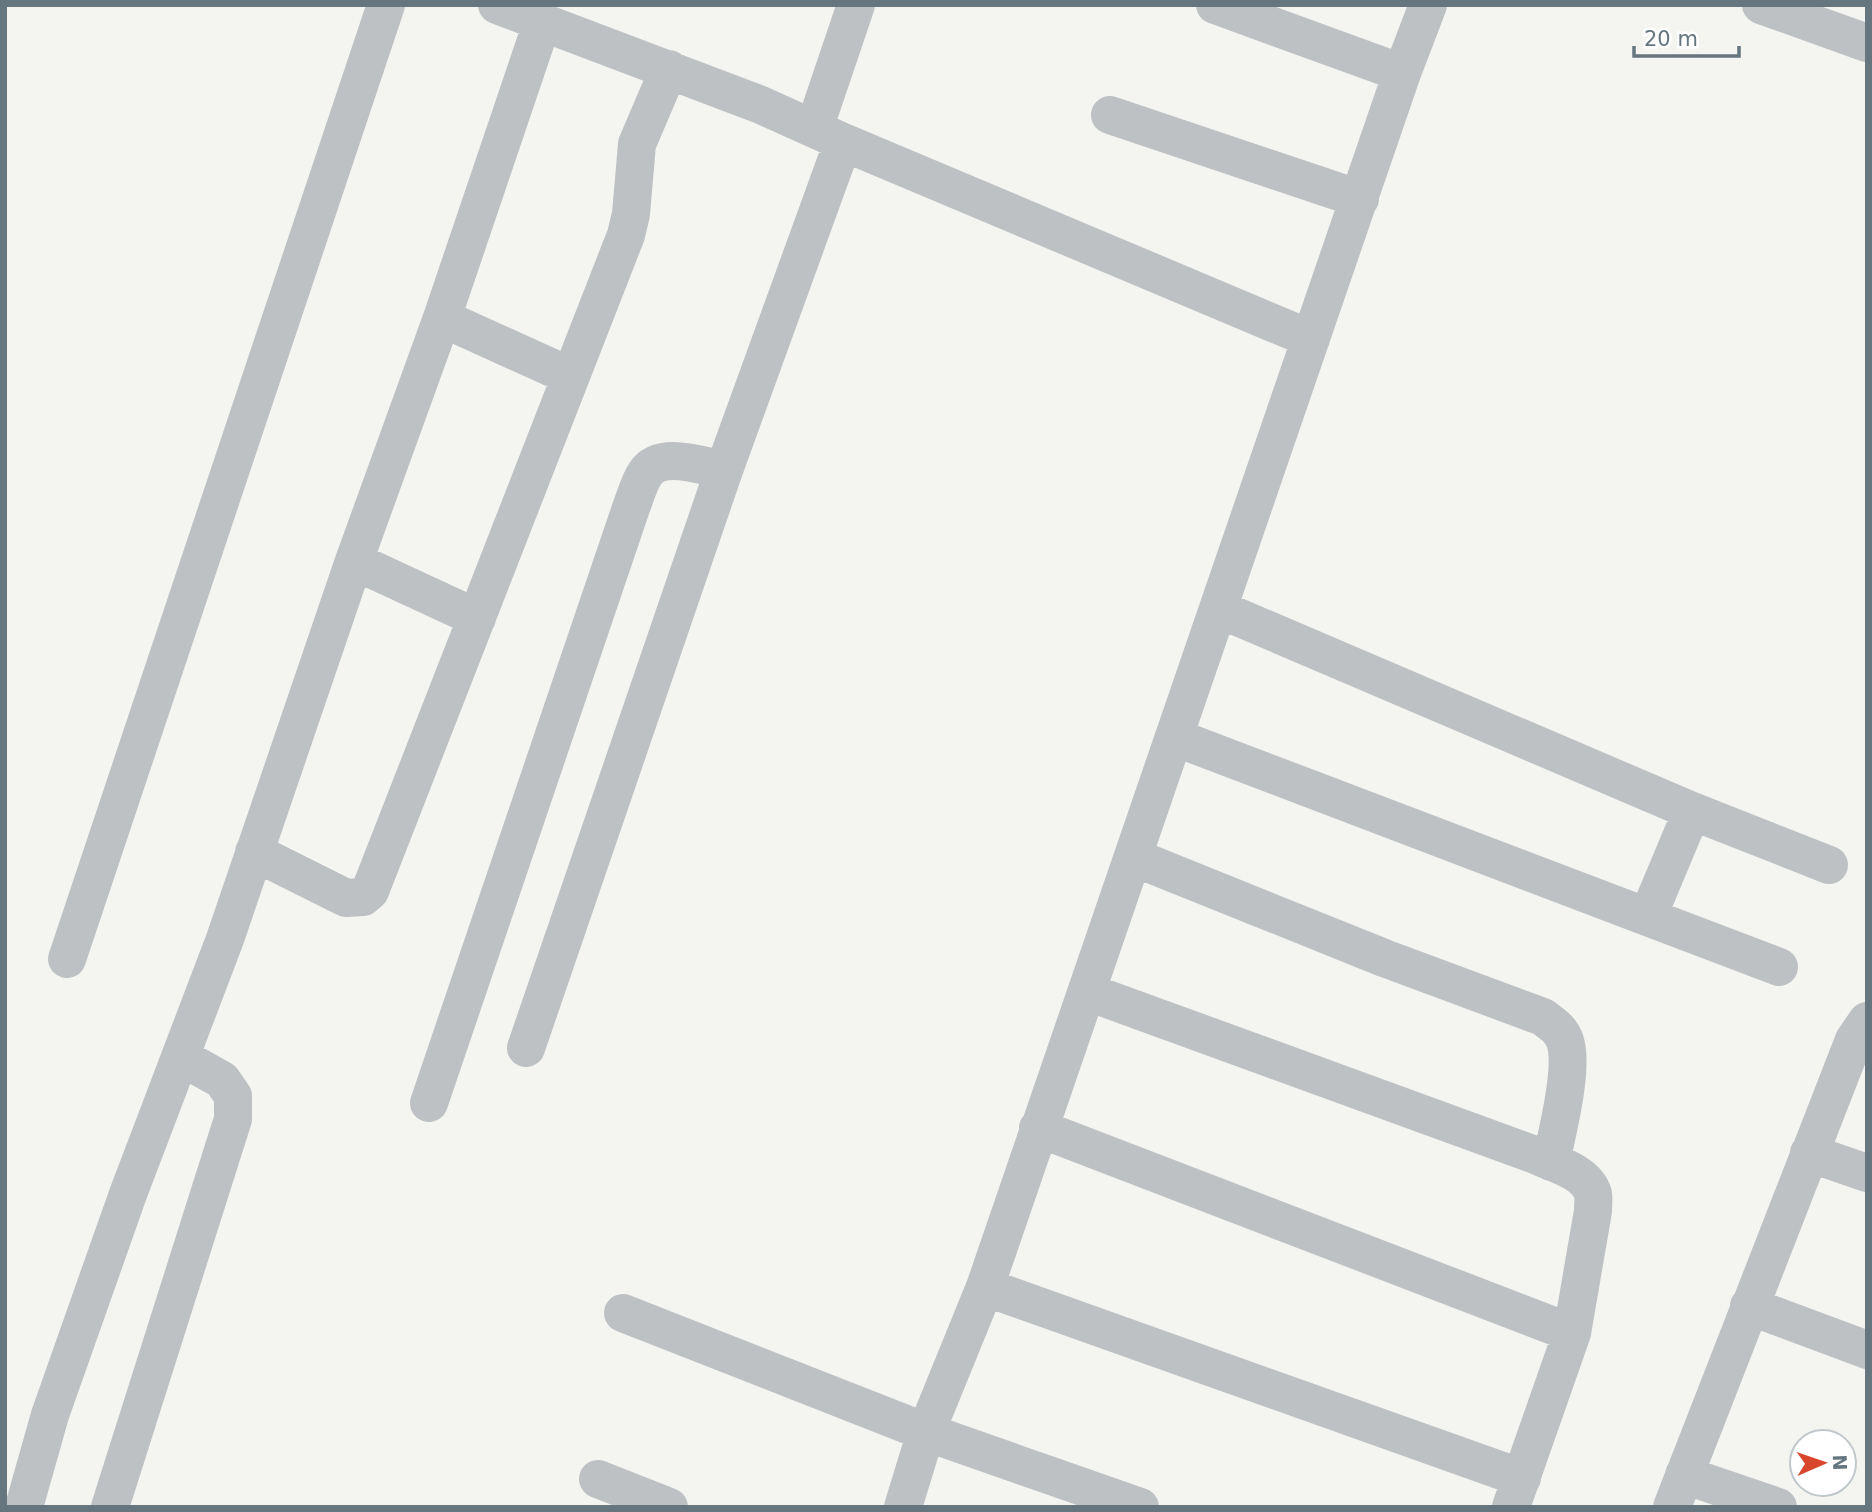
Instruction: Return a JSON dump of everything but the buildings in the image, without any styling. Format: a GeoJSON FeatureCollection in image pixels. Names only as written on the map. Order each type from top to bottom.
{"type":"FeatureCollection","features":[{"type":"Feature","properties":{"kind":"street"},"geometry":{"type":"LineString","coordinates":[[67,959],[386,5]]}},
{"type":"Feature","properties":{"kind":"street"},"geometry":{"type":"LineString","coordinates":[[496,5],[564,20],[669,69],[761,105],[1311,339]]}},
{"type":"Feature","properties":{"kind":"street"},"geometry":{"type":"LineString","coordinates":[[526,1048],[724,470],[829,136],[856,5]]}},
{"type":"Feature","properties":{"kind":"street"},"geometry":{"type":"LineString","coordinates":[[1214,5],[1402,73]]}},
{"type":"Feature","properties":{"kind":"street"},"geometry":{"type":"LineString","coordinates":[[903,1507],[926,1432],[985,1287],[1038,1128],[1088,992],[1427,5]]}},
{"type":"Feature","properties":{"kind":"street"},"geometry":{"type":"LineString","coordinates":[[1765,6],[1867,43]]}},
{"type":"Feature","properties":{"kind":"street"},"geometry":{"type":"LineString","coordinates":[[24,1507],[55,1402],[128,1194],[225,939],[354,561],[442,318],[564,20]]}},
{"type":"Feature","properties":{"kind":"street"},"geometry":{"type":"LineString","coordinates":[[254,852],[346,898],[363,897],[370,891],[626,235],[631,214],[637,144],[669,69]]}},
{"type":"Feature","properties":{"kind":"street"},"geometry":{"type":"LineString","coordinates":[[1110,115],[1360,199]]}},
{"type":"Feature","properties":{"kind":"street"},"geometry":{"type":"LineString","coordinates":[[442,318],[570,376]]}},
{"type":"Feature","properties":{"kind":"street"},"geometry":{"type":"LineString","coordinates":[[429,1103],[632,505],[646,472],[661,461],[676,461],[724,470]]}},
{"type":"Feature","properties":{"kind":"street"},"geometry":{"type":"LineString","coordinates":[[354,561],[477,618]]}},
{"type":"Feature","properties":{"kind":"street"},"geometry":{"type":"LineString","coordinates":[[1219,609],[1692,811],[1829,865]]}},
{"type":"Feature","properties":{"kind":"street"},"geometry":{"type":"LineString","coordinates":[[1174,737],[1779,967]]}},
{"type":"Feature","properties":{"kind":"street"},"geometry":{"type":"LineString","coordinates":[[1648,916],[1692,811]]}},
{"type":"Feature","properties":{"kind":"street"},"geometry":{"type":"LineString","coordinates":[[1133,857],[1371,953],[1543,1017],[1558,1028],[1565,1042],[1567,1061],[1565,1088],[1551,1162]]}},
{"type":"Feature","properties":{"kind":"street"},"geometry":{"type":"LineString","coordinates":[[985,1287],[1516,1492],[1572,1333],[1593,1211],[1593,1194],[1588,1183],[1568,1169],[1551,1162],[1088,992]]}},
{"type":"Feature","properties":{"kind":"street"},"geometry":{"type":"LineString","coordinates":[[1778,1507],[1678,1491],[1854,1040],[1867,1021]]}},
{"type":"Feature","properties":{"kind":"street"},"geometry":{"type":"LineString","coordinates":[[110,1507],[233,1119],[233,1096],[222,1080],[181,1057]]}},
{"type":"Feature","properties":{"kind":"street"},"geometry":{"type":"LineString","coordinates":[[1038,1128],[1572,1333]]}},
{"type":"Feature","properties":{"kind":"street"},"geometry":{"type":"LineString","coordinates":[[1809,1153],[1867,1173]]}},
{"type":"Feature","properties":{"kind":"street"},"geometry":{"type":"LineString","coordinates":[[1749,1306],[1867,1350]]}},
{"type":"Feature","properties":{"kind":"street"},"geometry":{"type":"LineString","coordinates":[[623,1313],[926,1432],[1140,1507]]}},
{"type":"Feature","properties":{"kind":"street"},"geometry":{"type":"LineString","coordinates":[[598,1479],[670,1507]]}}]}
